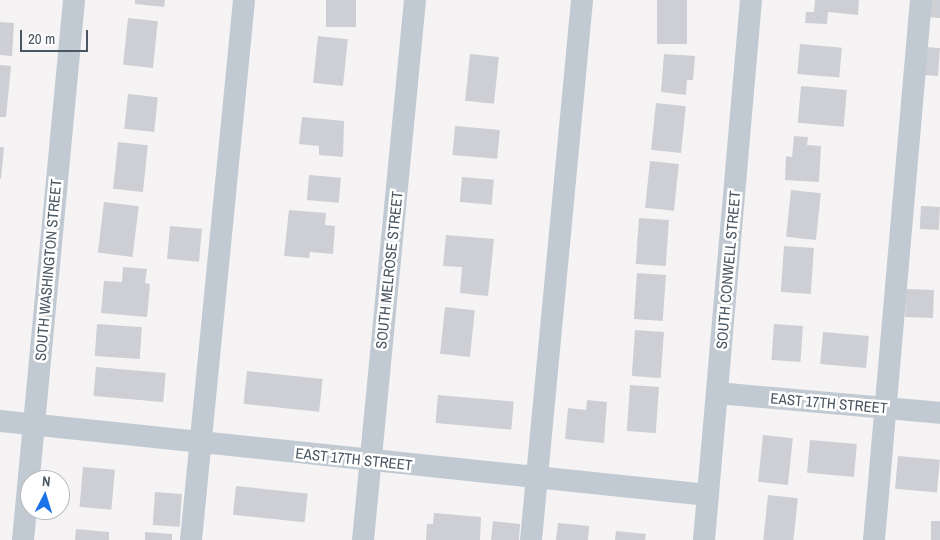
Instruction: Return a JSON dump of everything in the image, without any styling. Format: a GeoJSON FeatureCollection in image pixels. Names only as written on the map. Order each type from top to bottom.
{"type":"FeatureCollection","features":[{"type":"Feature","properties":{"kind":"street","name":"SOUTH WASHINGTON STREET"},"geometry":{"type":"LineString","coordinates":[[23,540],[74,0]]}},
{"type":"Feature","properties":{"kind":"street"},"geometry":{"type":"LineString","coordinates":[[191,540],[244,0]]}},
{"type":"Feature","properties":{"kind":"street","name":"SOUTH MELROSE STREET"},"geometry":{"type":"LineString","coordinates":[[363,540],[415,0]]}},
{"type":"Feature","properties":{"kind":"street"},"geometry":{"type":"LineString","coordinates":[[531,540],[582,0]]}},
{"type":"Feature","properties":{"kind":"street","name":"SOUTH CONWELL STREET"},"geometry":{"type":"LineString","coordinates":[[704,540],[751,0]]}},
{"type":"Feature","properties":{"kind":"street"},"geometry":{"type":"LineString","coordinates":[[874,540],[921,0]]}},
{"type":"Feature","properties":{"kind":"street","name":"EAST 17TH STREET"},"geometry":{"type":"LineString","coordinates":[[717,393],[940,413]]}},
{"type":"Feature","properties":{"kind":"street","name":"EAST 17TH STREET"},"geometry":{"type":"LineString","coordinates":[[0,421],[708,495]]}},
{"type":"Feature","properties":{"kind":"building"},"geometry":{"type":"Polygon","coordinates":[[[135,0],[165,0],[164,7],[135,4],[135,0]]]}},
{"type":"Feature","properties":{"kind":"building"},"geometry":{"type":"Polygon","coordinates":[[[326,0],[356,0],[356,27],[326,27],[326,0]]]}},
{"type":"Feature","properties":{"kind":"building"},"geometry":{"type":"Polygon","coordinates":[[[657,0],[687,0],[687,44],[657,44],[657,0]]]}},
{"type":"Feature","properties":{"kind":"building"},"geometry":{"type":"Polygon","coordinates":[[[815,0],[859,0],[858,15],[828,12],[827,24],[805,23],[806,12],[814,12],[815,0]]]}},
{"type":"Feature","properties":{"kind":"building"},"geometry":{"type":"Polygon","coordinates":[[[930,0],[940,0],[940,18],[929,17],[930,0]]]}},
{"type":"Feature","properties":{"kind":"building"},"geometry":{"type":"Polygon","coordinates":[[[128,18],[158,21],[153,68],[123,65],[128,18]]]}},
{"type":"Feature","properties":{"kind":"building"},"geometry":{"type":"Polygon","coordinates":[[[0,22],[14,23],[12,56],[0,55],[0,22]]]}},
{"type":"Feature","properties":{"kind":"building"},"geometry":{"type":"Polygon","coordinates":[[[318,36],[348,39],[343,86],[313,83],[318,36]]]}},
{"type":"Feature","properties":{"kind":"building"},"geometry":{"type":"Polygon","coordinates":[[[800,44],[842,48],[839,78],[797,74],[800,44]]]}},
{"type":"Feature","properties":{"kind":"building"},"geometry":{"type":"Polygon","coordinates":[[[926,47],[940,48],[938,76],[924,75],[926,47]]]}},
{"type":"Feature","properties":{"kind":"building"},"geometry":{"type":"Polygon","coordinates":[[[470,54],[499,57],[494,104],[465,101],[470,54]]]}},
{"type":"Feature","properties":{"kind":"building"},"geometry":{"type":"Polygon","coordinates":[[[664,54],[695,56],[693,80],[687,80],[686,95],[661,92],[664,54]]]}},
{"type":"Feature","properties":{"kind":"building"},"geometry":{"type":"Polygon","coordinates":[[[0,65],[11,66],[6,117],[0,117],[0,65]]]}},
{"type":"Feature","properties":{"kind":"building"},"geometry":{"type":"Polygon","coordinates":[[[801,86],[847,90],[844,127],[798,123],[801,86]]]}},
{"type":"Feature","properties":{"kind":"building"},"geometry":{"type":"Polygon","coordinates":[[[128,94],[158,97],[154,132],[124,129],[128,94]]]}},
{"type":"Feature","properties":{"kind":"building"},"geometry":{"type":"Polygon","coordinates":[[[656,103],[686,106],[681,153],[651,150],[656,103]]]}},
{"type":"Feature","properties":{"kind":"building"},"geometry":{"type":"Polygon","coordinates":[[[302,117],[344,121],[343,157],[319,155],[319,146],[299,144],[302,117]]]}},
{"type":"Feature","properties":{"kind":"building"},"geometry":{"type":"Polygon","coordinates":[[[455,126],[500,130],[497,159],[452,155],[455,126]]]}},
{"type":"Feature","properties":{"kind":"building"},"geometry":{"type":"Polygon","coordinates":[[[794,136],[808,137],[807,145],[821,146],[819,182],[785,180],[786,156],[792,157],[794,136]]]}},
{"type":"Feature","properties":{"kind":"building"},"geometry":{"type":"Polygon","coordinates":[[[118,142],[148,145],[143,192],[113,189],[118,142]]]}},
{"type":"Feature","properties":{"kind":"building"},"geometry":{"type":"Polygon","coordinates":[[[0,147],[4,147],[1,179],[0,178],[0,147]]]}},
{"type":"Feature","properties":{"kind":"building"},"geometry":{"type":"Polygon","coordinates":[[[650,161],[679,164],[674,211],[645,208],[650,161]]]}},
{"type":"Feature","properties":{"kind":"building"},"geometry":{"type":"Polygon","coordinates":[[[309,175],[341,178],[339,203],[307,200],[309,175]]]}},
{"type":"Feature","properties":{"kind":"building"},"geometry":{"type":"Polygon","coordinates":[[[462,177],[494,180],[492,205],[460,202],[462,177]]]}},
{"type":"Feature","properties":{"kind":"building"},"geometry":{"type":"Polygon","coordinates":[[[791,190],[821,193],[816,240],[786,237],[791,190]]]}},
{"type":"Feature","properties":{"kind":"building"},"geometry":{"type":"Polygon","coordinates":[[[104,202],[139,206],[133,257],[98,253],[104,202]]]}},
{"type":"Feature","properties":{"kind":"building"},"geometry":{"type":"Polygon","coordinates":[[[921,206],[940,207],[939,230],[920,229],[921,206]]]}},
{"type":"Feature","properties":{"kind":"building"},"geometry":{"type":"Polygon","coordinates":[[[289,210],[326,213],[325,225],[335,226],[333,254],[310,252],[309,258],[284,256],[289,210]]]}},
{"type":"Feature","properties":{"kind":"building"},"geometry":{"type":"Polygon","coordinates":[[[639,218],[669,220],[666,266],[636,264],[639,218]]]}},
{"type":"Feature","properties":{"kind":"building"},"geometry":{"type":"Polygon","coordinates":[[[170,226],[202,229],[199,262],[167,259],[170,226]]]}},
{"type":"Feature","properties":{"kind":"building"},"geometry":{"type":"Polygon","coordinates":[[[446,235],[494,239],[488,296],[460,293],[462,267],[443,266],[446,235]]]}},
{"type":"Feature","properties":{"kind":"building"},"geometry":{"type":"Polygon","coordinates":[[[784,246],[814,248],[811,294],[781,292],[784,246]]]}},
{"type":"Feature","properties":{"kind":"building"},"geometry":{"type":"Polygon","coordinates":[[[123,267],[147,269],[145,283],[150,284],[147,317],[101,313],[104,281],[122,282],[123,267]]]}},
{"type":"Feature","properties":{"kind":"building"},"geometry":{"type":"Polygon","coordinates":[[[637,273],[666,275],[663,321],[634,319],[637,273]]]}},
{"type":"Feature","properties":{"kind":"building"},"geometry":{"type":"Polygon","coordinates":[[[906,289],[934,290],[933,318],[905,317],[906,289]]]}},
{"type":"Feature","properties":{"kind":"building"},"geometry":{"type":"Polygon","coordinates":[[[445,307],[475,310],[470,357],[440,354],[445,307]]]}},
{"type":"Feature","properties":{"kind":"building"},"geometry":{"type":"Polygon","coordinates":[[[97,324],[142,327],[140,359],[95,356],[97,324]]]}},
{"type":"Feature","properties":{"kind":"building"},"geometry":{"type":"Polygon","coordinates":[[[774,324],[803,326],[800,362],[771,360],[774,324]]]}},
{"type":"Feature","properties":{"kind":"building"},"geometry":{"type":"Polygon","coordinates":[[[635,330],[664,332],[661,378],[632,376],[635,330]]]}},
{"type":"Feature","properties":{"kind":"building"},"geometry":{"type":"Polygon","coordinates":[[[823,332],[869,336],[866,368],[820,364],[823,332]]]}},
{"type":"Feature","properties":{"kind":"building"},"geometry":{"type":"Polygon","coordinates":[[[96,367],[166,373],[163,402],[93,396],[96,367]]]}},
{"type":"Feature","properties":{"kind":"building"},"geometry":{"type":"Polygon","coordinates":[[[247,371],[323,379],[319,412],[244,404],[247,371]]]}},
{"type":"Feature","properties":{"kind":"building"},"geometry":{"type":"Polygon","coordinates":[[[630,385],[659,387],[656,433],[627,431],[630,385]]]}},
{"type":"Feature","properties":{"kind":"building"},"geometry":{"type":"Polygon","coordinates":[[[438,395],[514,402],[511,430],[436,423],[438,395]]]}},
{"type":"Feature","properties":{"kind":"building"},"geometry":{"type":"Polygon","coordinates":[[[587,400],[607,402],[604,443],[565,439],[568,408],[586,410],[587,400]]]}},
{"type":"Feature","properties":{"kind":"building"},"geometry":{"type":"Polygon","coordinates":[[[763,435],[793,438],[788,485],[758,482],[763,435]]]}},
{"type":"Feature","properties":{"kind":"building"},"geometry":{"type":"Polygon","coordinates":[[[810,440],[857,444],[854,477],[807,473],[810,440]]]}},
{"type":"Feature","properties":{"kind":"building"},"geometry":{"type":"Polygon","coordinates":[[[898,456],[940,460],[937,493],[895,489],[898,456]]]}},
{"type":"Feature","properties":{"kind":"building"},"geometry":{"type":"Polygon","coordinates":[[[83,467],[115,470],[111,510],[80,507],[83,467]]]}},
{"type":"Feature","properties":{"kind":"building"},"geometry":{"type":"Polygon","coordinates":[[[236,486],[308,494],[305,522],[233,515],[236,486]]]}},
{"type":"Feature","properties":{"kind":"building"},"geometry":{"type":"Polygon","coordinates":[[[155,492],[182,494],[180,527],[153,525],[155,492]]]}},
{"type":"Feature","properties":{"kind":"building"},"geometry":{"type":"Polygon","coordinates":[[[768,495],[798,498],[793,540],[763,540],[768,495]]]}},
{"type":"Feature","properties":{"kind":"building"},"geometry":{"type":"Polygon","coordinates":[[[434,513],[481,517],[480,540],[426,540],[427,524],[433,524],[434,513]]]}},
{"type":"Feature","properties":{"kind":"building"},"geometry":{"type":"Polygon","coordinates":[[[493,521],[520,524],[519,540],[491,540],[493,521]]]}},
{"type":"Feature","properties":{"kind":"building"},"geometry":{"type":"Polygon","coordinates":[[[931,521],[940,521],[940,540],[931,540],[931,521]]]}},
{"type":"Feature","properties":{"kind":"building"},"geometry":{"type":"Polygon","coordinates":[[[558,523],[589,526],[588,540],[556,540],[558,523]]]}},
{"type":"Feature","properties":{"kind":"building"},"geometry":{"type":"Polygon","coordinates":[[[76,529],[109,532],[109,540],[75,540],[76,529]]]}},
{"type":"Feature","properties":{"kind":"building"},"geometry":{"type":"Polygon","coordinates":[[[616,531],[646,534],[645,540],[615,540],[616,531]]]}},
{"type":"Feature","properties":{"kind":"building"},"geometry":{"type":"Polygon","coordinates":[[[145,532],[172,534],[172,540],[145,540],[145,532]]]}}]}
